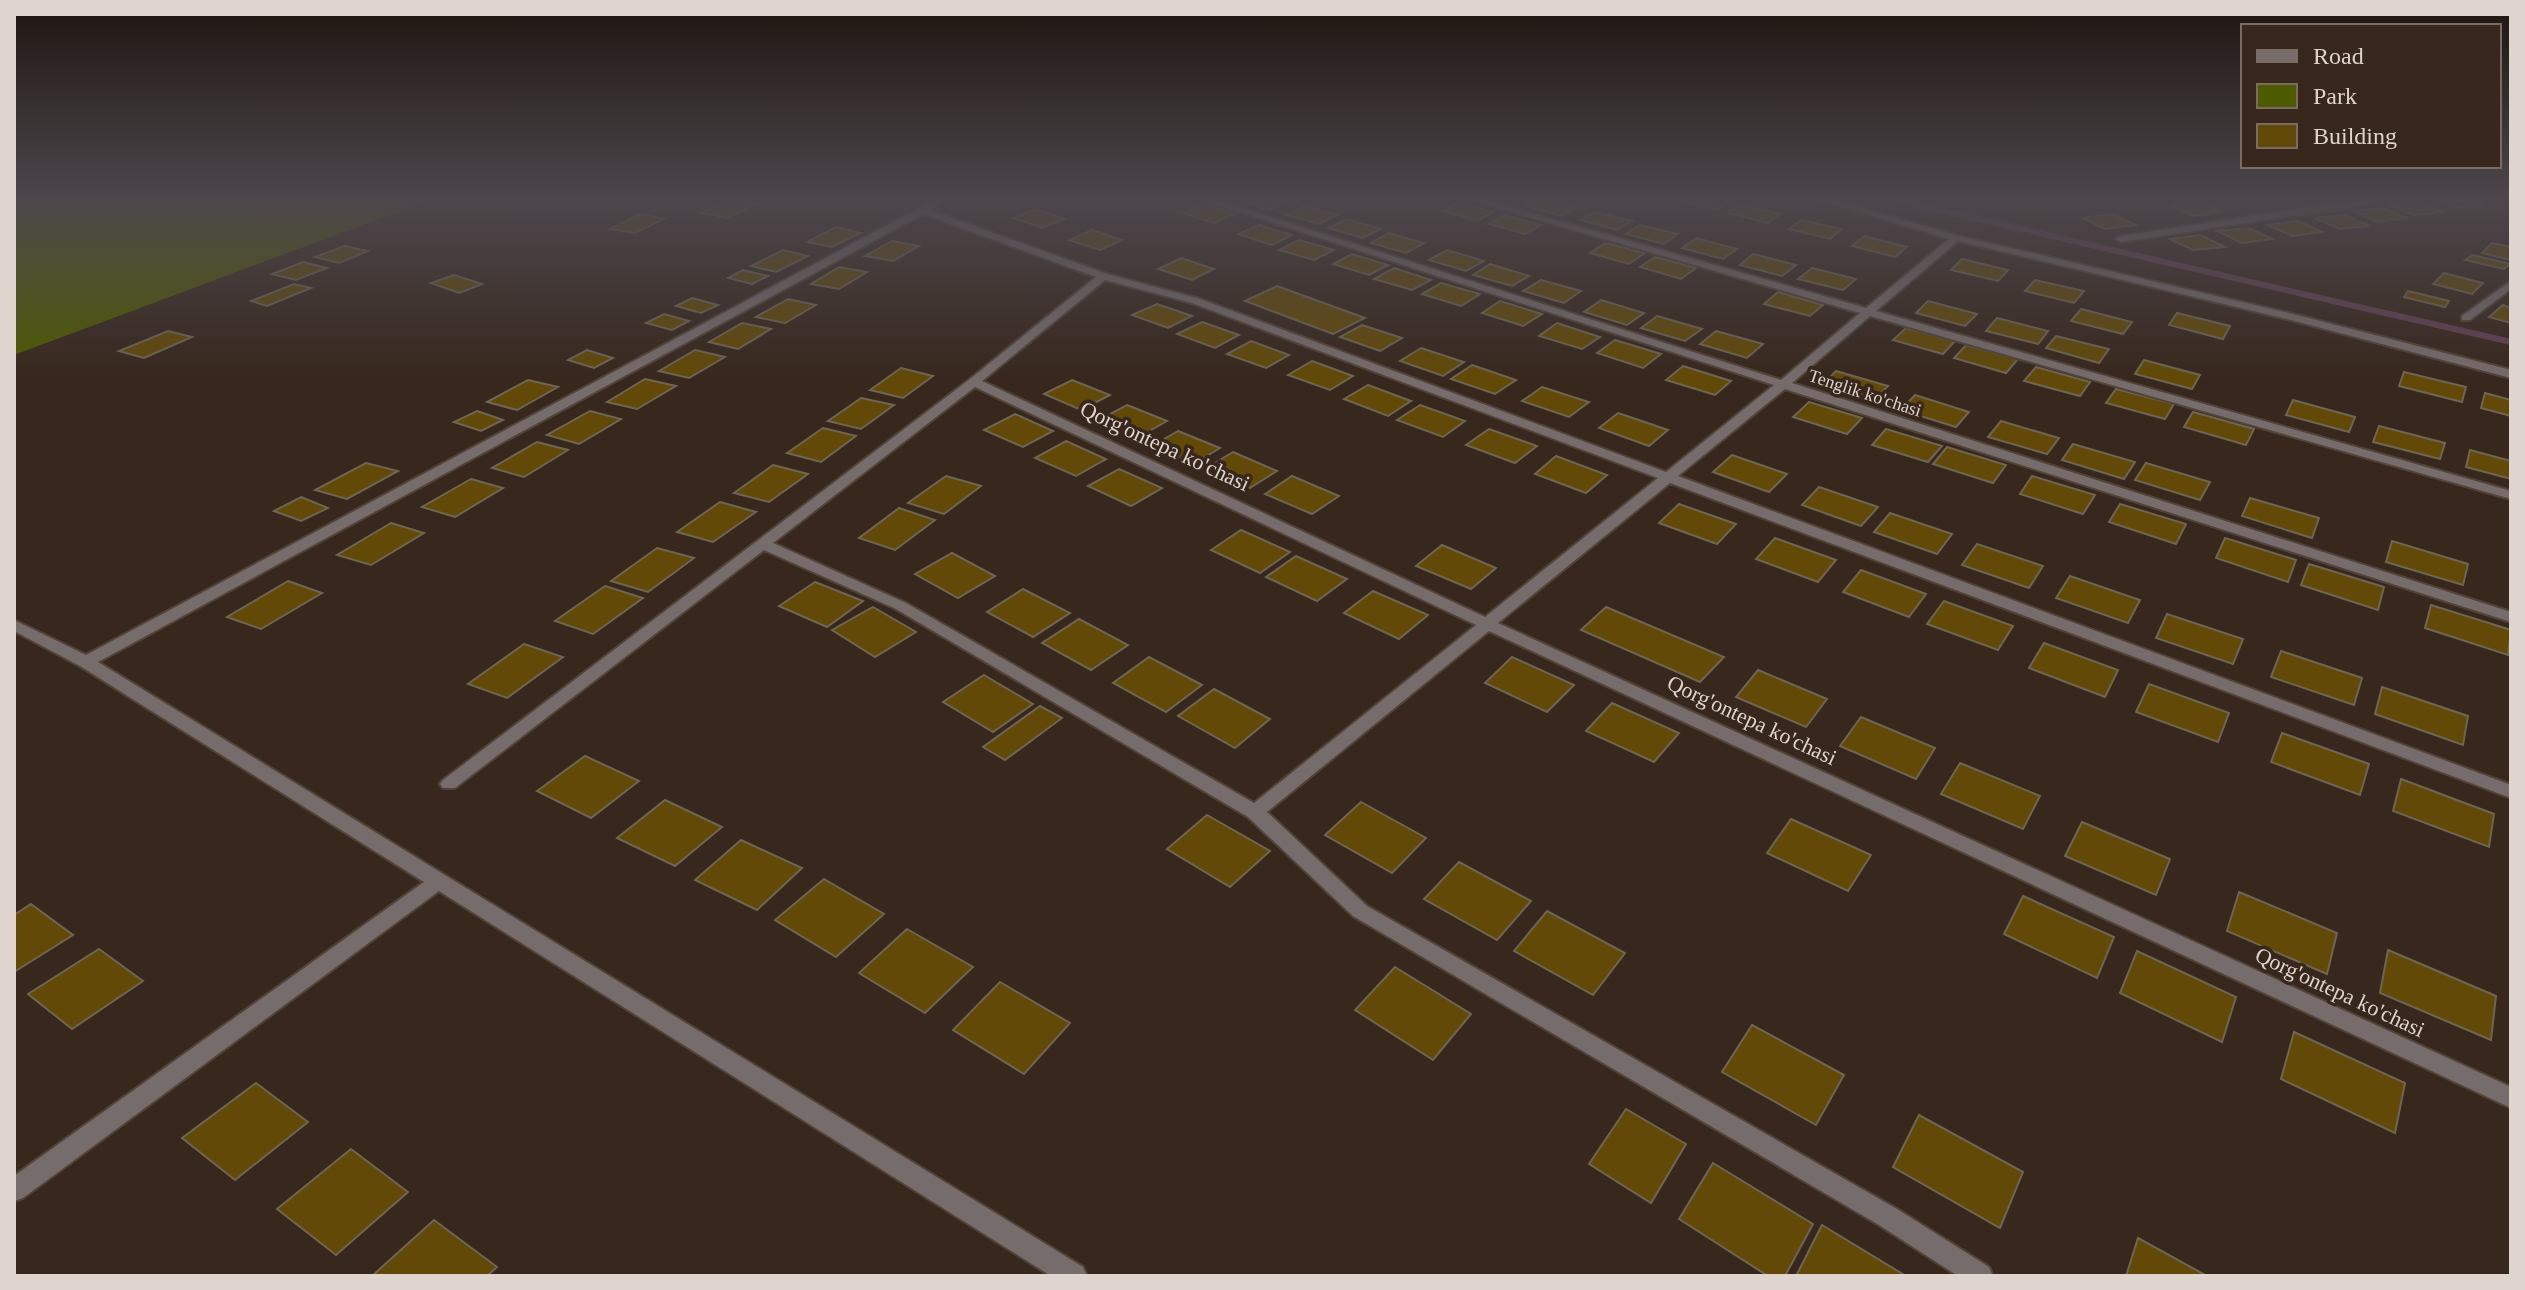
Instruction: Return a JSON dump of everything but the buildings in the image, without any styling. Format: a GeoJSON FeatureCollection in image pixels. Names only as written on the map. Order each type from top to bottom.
{"type":"FeatureCollection","features":[{"type":"Feature","properties":{"kind":"street"},"geometry":{"type":"LineString","coordinates":[[86,662],[829,260]]}},
{"type":"Feature","properties":{"kind":"street"},"geometry":{"type":"LineString","coordinates":[[1060,260],[1103,276],[1196,301],[2511,792]]}},
{"type":"Feature","properties":{"kind":"street","name":"Tenglik ko'chasi"},"geometry":{"type":"LineString","coordinates":[[1395,260],[2511,617]]}},
{"type":"Feature","properties":{"kind":"street"},"geometry":{"type":"LineString","coordinates":[[1688,260],[2511,495]]}},
{"type":"Feature","properties":{"kind":"street"},"geometry":{"type":"LineString","coordinates":[[1255,812],[1782,385],[1929,260]]}},
{"type":"Feature","properties":{"kind":"street"},"geometry":{"type":"LineString","coordinates":[[2051,260],[2289,316],[2511,374]]}},
{"type":"Feature","properties":{"kind":"street"},"geometry":{"type":"LineString","coordinates":[[449,784],[974,382],[1103,276]]}},
{"type":"Feature","properties":{"kind":"street"},"geometry":{"type":"LineString","coordinates":[[2466,318],[2511,284]]}},
{"type":"Feature","properties":{"kind":"street","name":"Qorg'ontepa ko'chasi"},"geometry":{"type":"LineString","coordinates":[[974,382],[1487,624],[2511,1098]]}},
{"type":"Feature","properties":{"kind":"street"},"geometry":{"type":"LineString","coordinates":[[762,544],[901,606],[1255,812],[1360,911],[1888,1217],[1980,1276]]}},
{"type":"Feature","properties":{"kind":"street"},"geometry":{"type":"LineString","coordinates":[[14,625],[86,662],[1074,1276]]}},
{"type":"Feature","properties":{"kind":"street"},"geometry":{"type":"LineString","coordinates":[[14,1190],[439,881]]}},
{"type":"Feature","properties":{"kind":"green space"},"geometry":{"type":"Polygon","coordinates":[[[14,260],[268,260],[14,355],[14,260]]]}},
{"type":"Feature","properties":{"kind":"waterway"},"geometry":{"type":"LineString","coordinates":[[2157,260],[2511,342]]}}]}
